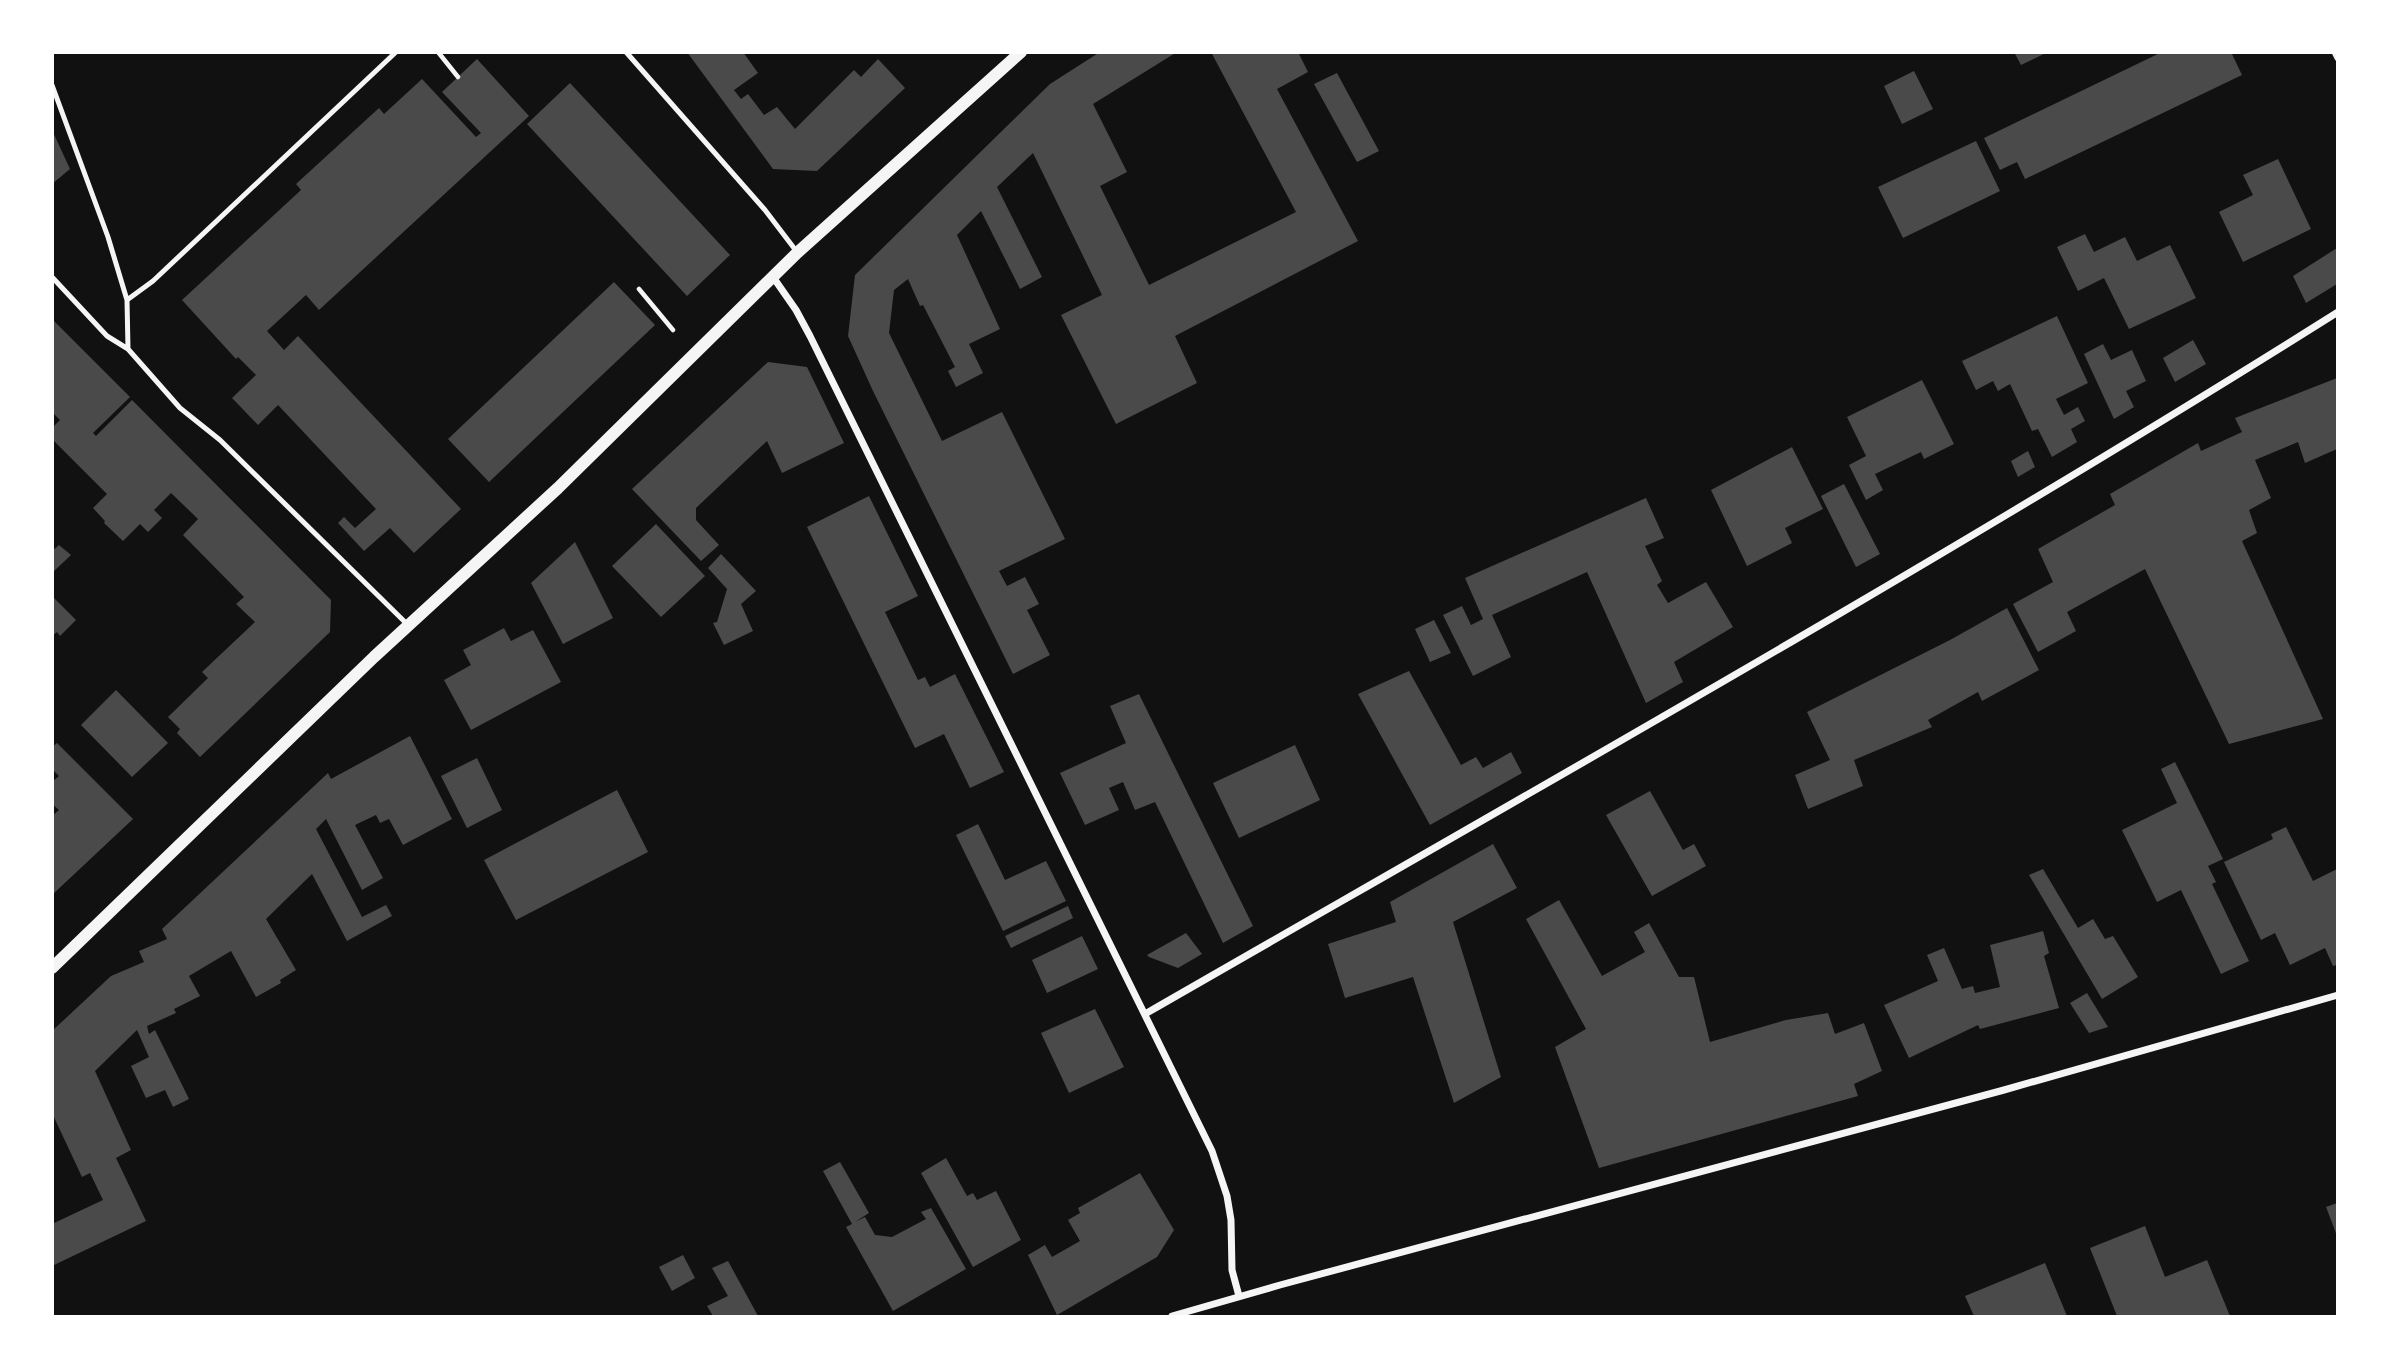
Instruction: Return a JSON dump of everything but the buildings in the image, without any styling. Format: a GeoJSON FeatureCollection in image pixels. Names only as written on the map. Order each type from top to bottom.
{"type":"FeatureCollection","features":[{"type":"Feature","properties":{"kind":"street"},"geometry":{"type":"LineString","coordinates":[[52,968],[240,786],[558,488],[797,253],[1021,52]]}},
{"type":"Feature","properties":{"kind":"street"},"geometry":{"type":"LineString","coordinates":[[2335,52],[2337,58]]}},
{"type":"Feature","properties":{"kind":"street"},"geometry":{"type":"LineString","coordinates":[[773,277],[810,336],[1212,1151],[1221,1174],[1231,1220],[1232,1270],[1239,1296]]}},
{"type":"Feature","properties":{"kind":"street"},"geometry":{"type":"LineString","coordinates":[[1145,1014],[1774,652],[2180,412],[2337,312]]}},
{"type":"Feature","properties":{"kind":"street"},"geometry":{"type":"LineString","coordinates":[[1172,1317],[1239,1296],[1990,1094],[2337,995]]}},
{"type":"Feature","properties":{"kind":"lane"},"geometry":{"type":"LineString","coordinates":[[127,300],[153,281],[396,52]]}},
{"type":"Feature","properties":{"kind":"lane"},"geometry":{"type":"LineString","coordinates":[[626,52],[765,210],[797,253]]}},
{"type":"Feature","properties":{"kind":"lane"},"geometry":{"type":"LineString","coordinates":[[52,85],[99,211],[127,300],[128,349]]}},
{"type":"Feature","properties":{"kind":"lane"},"geometry":{"type":"LineString","coordinates":[[52,277],[107,336],[128,349],[180,408],[220,440],[409,626]]}},
{"type":"Feature","properties":{"kind":"path"},"geometry":{"type":"LineString","coordinates":[[438,52],[458,77]]}},
{"type":"Feature","properties":{"kind":"path"},"geometry":{"type":"LineString","coordinates":[[639,289],[672,328],[690,358]]}}]}
